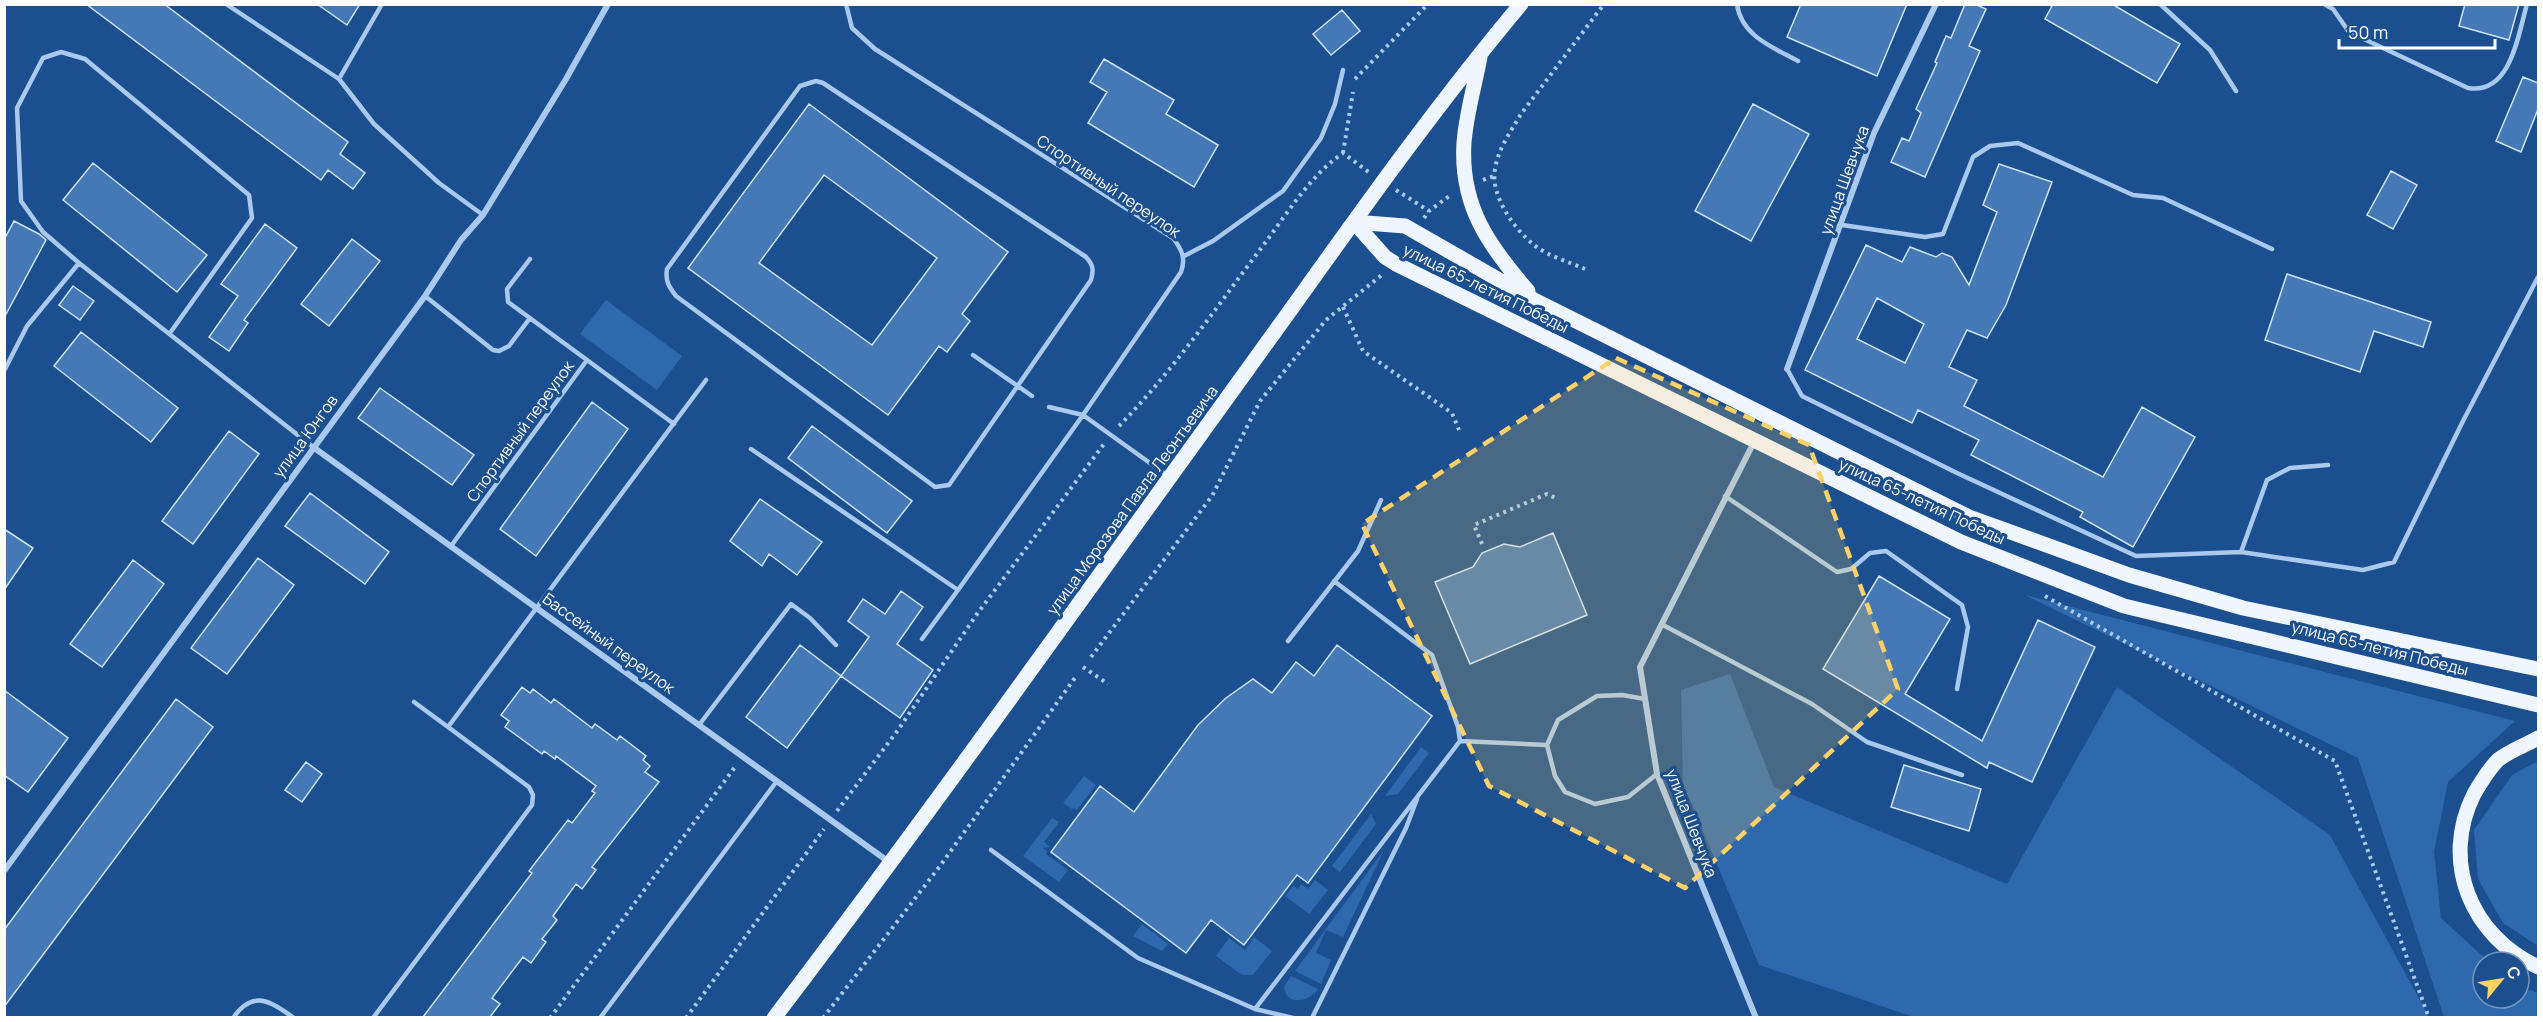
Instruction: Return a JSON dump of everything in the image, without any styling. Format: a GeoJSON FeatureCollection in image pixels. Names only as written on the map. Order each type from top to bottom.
{"type":"FeatureCollection","features":[{"type":"Feature","properties":{"kind":"main road","name":"улица Морозова Павла Леонтьевича"},"geometry":{"type":"LineString","coordinates":[[774,1017],[1354,222],[1521,4]]}},
{"type":"Feature","properties":{"kind":"main road"},"geometry":{"type":"LineString","coordinates":[[1481,54],[1464,142],[1465,184],[1469,202],[1488,241],[1536,302]]}},
{"type":"Feature","properties":{"kind":"main road","name":"улица 65-летия Победы"},"geometry":{"type":"LineString","coordinates":[[1354,222],[1405,226],[1536,302],[1969,517],[2128,575],[2243,608],[2538,669]]}},
{"type":"Feature","properties":{"kind":"main road","name":"улица 65-летия Победы"},"geometry":{"type":"LineString","coordinates":[[1354,222],[1385,257],[1396,264],[1961,542],[2124,606],[2538,705]]}},
{"type":"Feature","properties":{"kind":"main road"},"geometry":{"type":"LineString","coordinates":[[2538,738],[2499,760],[2481,780],[2467,808],[2460,837],[2461,867],[2470,902],[2491,934],[2518,958],[2538,967]]}},
{"type":"Feature","properties":{"kind":"street","name":"улица Юнгов"},"geometry":{"type":"LineString","coordinates":[[4,872],[425,296],[461,240],[483,215],[608,4]]}},
{"type":"Feature","properties":{"kind":"street","name":"улица Шевчука"},"geometry":{"type":"LineString","coordinates":[[1787,369],[1874,133],[1936,4]]}},
{"type":"Feature","properties":{"kind":"street","name":"улица Шевчука"},"geometry":{"type":"LineString","coordinates":[[1754,442],[1640,667],[1657,774],[1755,1017]]}},
{"type":"Feature","properties":{"kind":"street","name":"Бассейный переулок"},"geometry":{"type":"LineString","coordinates":[[313,447],[889,862]]}},
{"type":"Feature","properties":{"kind":"lane"},"geometry":{"type":"LineString","coordinates":[[226,4],[339,79],[374,124],[440,183],[483,215]]}},
{"type":"Feature","properties":{"kind":"lane"},"geometry":{"type":"LineString","coordinates":[[339,79],[382,4]]}},
{"type":"Feature","properties":{"kind":"lane","name":"Спортивный переулок"},"geometry":{"type":"LineString","coordinates":[[846,4],[852,28],[875,49],[1173,238],[1184,256],[1180,272],[1083,415],[922,639]]}},
{"type":"Feature","properties":{"kind":"lane"},"geometry":{"type":"LineString","coordinates":[[1737,4],[1738,11],[1755,38],[1798,61]]}},
{"type":"Feature","properties":{"kind":"lane"},"geometry":{"type":"LineString","coordinates":[[2160,4],[2210,50],[2235,91]]}},
{"type":"Feature","properties":{"kind":"lane"},"geometry":{"type":"LineString","coordinates":[[2324,4],[2335,7],[2349,32],[2468,88],[2480,90],[2490,86],[2502,76],[2508,65],[2527,4]]}},
{"type":"Feature","properties":{"kind":"lane"},"geometry":{"type":"LineString","coordinates":[[170,333],[252,218],[249,195],[85,59],[61,52],[43,58],[17,108],[21,201],[43,231],[79,263],[313,447]]}},
{"type":"Feature","properties":{"kind":"lane"},"geometry":{"type":"LineString","coordinates":[[1184,256],[1213,242],[1282,191],[1321,138],[1335,104],[1343,70]]}},
{"type":"Feature","properties":{"kind":"lane"},"geometry":{"type":"LineString","coordinates":[[816,81],[823,83],[1092,263],[1094,271],[1091,280],[1018,386],[953,481],[949,485],[935,487],[676,296],[668,286],[667,269],[800,86],[816,81]]}},
{"type":"Feature","properties":{"kind":"lane"},"geometry":{"type":"LineString","coordinates":[[1842,225],[1925,237],[1943,234],[1973,158],[1990,146],[2018,143],[2133,195],[2163,198],[2272,249]]}},
{"type":"Feature","properties":{"kind":"lane"},"geometry":{"type":"LineString","coordinates":[[530,259],[507,289],[508,302],[587,360]]}},
{"type":"Feature","properties":{"kind":"lane"},"geometry":{"type":"LineString","coordinates":[[4,371],[27,326],[79,263]]}},
{"type":"Feature","properties":{"kind":"lane"},"geometry":{"type":"LineString","coordinates":[[1787,369],[1802,396],[1957,473],[2136,556],[2241,552],[2363,570],[2394,562],[2463,421],[2538,277]]}},
{"type":"Feature","properties":{"kind":"lane"},"geometry":{"type":"LineString","coordinates":[[425,296],[493,350],[499,351],[509,346],[530,318]]}},
{"type":"Feature","properties":{"kind":"lane"},"geometry":{"type":"LineString","coordinates":[[973,354],[1032,396]]}},
{"type":"Feature","properties":{"kind":"lane","name":"Спортивный переулок"},"geometry":{"type":"LineString","coordinates":[[451,546],[587,360],[674,424]]}},
{"type":"Feature","properties":{"kind":"lane"},"geometry":{"type":"LineString","coordinates":[[448,727],[538,609],[706,380]]}},
{"type":"Feature","properties":{"kind":"lane"},"geometry":{"type":"LineString","coordinates":[[1048,407],[1083,415],[1170,477]]}},
{"type":"Feature","properties":{"kind":"lane"},"geometry":{"type":"LineString","coordinates":[[751,449],[958,590]]}},
{"type":"Feature","properties":{"kind":"lane"},"geometry":{"type":"LineString","coordinates":[[2241,552],[2266,480],[2290,468],[2328,465]]}},
{"type":"Feature","properties":{"kind":"lane"},"geometry":{"type":"LineString","coordinates":[[1725,496],[1837,572],[1851,569],[1870,553],[1886,551],[1962,605],[1968,627],[1957,689]]}},
{"type":"Feature","properties":{"kind":"lane"},"geometry":{"type":"LineString","coordinates":[[1288,640],[1358,551],[1381,500]]}},
{"type":"Feature","properties":{"kind":"lane"},"geometry":{"type":"LineString","coordinates":[[1255,1009],[1460,741],[1458,727],[1432,655],[1334,581]]}},
{"type":"Feature","properties":{"kind":"lane"},"geometry":{"type":"LineString","coordinates":[[699,725],[791,604],[810,618],[836,645]]}},
{"type":"Feature","properties":{"kind":"lane"},"geometry":{"type":"LineString","coordinates":[[1661,624],[1812,704],[1867,742],[1962,775]]}},
{"type":"Feature","properties":{"kind":"lane"},"geometry":{"type":"LineString","coordinates":[[1645,699],[1622,695],[1597,696],[1558,720],[1547,745],[1555,776],[1565,792],[1595,804],[1628,797],[1657,774]]}},
{"type":"Feature","properties":{"kind":"lane"},"geometry":{"type":"LineString","coordinates":[[373,1017],[532,805],[533,795],[529,788],[414,702]]}},
{"type":"Feature","properties":{"kind":"lane"},"geometry":{"type":"LineString","coordinates":[[1460,741],[1547,745]]}},
{"type":"Feature","properties":{"kind":"lane"},"geometry":{"type":"LineString","coordinates":[[600,1017],[777,781]]}},
{"type":"Feature","properties":{"kind":"lane"},"geometry":{"type":"LineString","coordinates":[[1312,1017],[1406,828],[1419,793]]}},
{"type":"Feature","properties":{"kind":"lane"},"geometry":{"type":"LineString","coordinates":[[991,850],[1138,958],[1255,1009],[1293,1017]]}},
{"type":"Feature","properties":{"kind":"lane"},"geometry":{"type":"LineString","coordinates":[[233,1017],[243,1004],[258,999],[272,1003],[294,1017]]}},
{"type":"Feature","properties":{"kind":"path"},"geometry":{"type":"LineString","coordinates":[[1343,153],[1355,77],[1379,56],[1428,4]]}},
{"type":"Feature","properties":{"kind":"path"},"geometry":{"type":"LineString","coordinates":[[1585,269],[1536,247],[1522,234],[1503,204],[1494,177],[1498,158],[1521,114],[1604,4]]}},
{"type":"Feature","properties":{"kind":"path"},"geometry":{"type":"LineString","coordinates":[[1415,231],[1429,211],[1465,184],[1494,177]]}},
{"type":"Feature","properties":{"kind":"path"},"geometry":{"type":"LineString","coordinates":[[1090,657],[1212,496],[1260,401],[1326,320],[1396,264]]}},
{"type":"Feature","properties":{"kind":"path"},"geometry":{"type":"LineString","coordinates":[[1342,308],[1363,351],[1452,413],[1459,430]]}},
{"type":"Feature","properties":{"kind":"path"},"geometry":{"type":"LineString","coordinates":[[1482,544],[1474,525],[1546,494],[1558,499]]}},
{"type":"Feature","properties":{"kind":"path"},"geometry":{"type":"LineString","coordinates":[[2037,592],[2335,760],[2429,1017]]}},
{"type":"Feature","properties":{"kind":"path"},"geometry":{"type":"LineString","coordinates":[[1083,667],[1108,684]]}},
{"type":"Feature","properties":{"kind":"path"},"geometry":{"type":"LineString","coordinates":[[824,1017],[940,866],[1077,675]]}},
{"type":"Feature","properties":{"kind":"path"},"geometry":{"type":"LineString","coordinates":[[550,1017],[743,757]]}},
{"type":"Feature","properties":{"kind":"path"},"geometry":{"type":"LineString","coordinates":[[686,1017],[830,820]]}},
{"type":"Feature","properties":{"kind":"highlighted area"},"geometry":{"type":"Polygon","coordinates":[[[1616,358],[1809,445],[1898,689],[1685,888],[1489,786],[1362,524],[1616,358]]]}},
{"type":"Feature","properties":{"kind":"shaded area"},"geometry":{"type":"Polygon","coordinates":[[[606,300],[682,356],[657,390],[580,334],[606,300]]]}},
{"type":"Feature","properties":{"kind":"shaded area"},"geometry":{"type":"Polygon","coordinates":[[[2025,595],[2515,721],[2448,782],[2434,852],[2441,918],[2476,950],[2471,950],[2471,1010],[2531,1010],[2531,990],[2538,993],[2538,1017],[2444,1017],[2358,758],[2025,595]]]}},
{"type":"Feature","properties":{"kind":"shaded area"},"geometry":{"type":"Polygon","coordinates":[[[1730,674],[1774,787],[2007,884],[2117,687],[2330,835],[2429,1017],[1914,1017],[1759,965],[1683,783],[1681,690],[1730,674]]]}},
{"type":"Feature","properties":{"kind":"shaded area"},"geometry":{"type":"Polygon","coordinates":[[[1421,747],[1429,753],[1398,794],[1385,796],[1421,747]]]}},
{"type":"Feature","properties":{"kind":"shaded area"},"geometry":{"type":"Polygon","coordinates":[[[2538,761],[2538,946],[2503,923],[2478,879],[2474,830],[2512,775],[2538,761]]]}},
{"type":"Feature","properties":{"kind":"shaded area"},"geometry":{"type":"Polygon","coordinates":[[[1084,776],[1096,785],[1077,810],[1072,809],[1063,803],[1084,776]]]}},
{"type":"Feature","properties":{"kind":"shaded area"},"geometry":{"type":"Polygon","coordinates":[[[1371,814],[1376,824],[1340,872],[1332,866],[1371,814]]]}},
{"type":"Feature","properties":{"kind":"shaded area"},"geometry":{"type":"Polygon","coordinates":[[[1052,818],[1059,822],[1044,842],[1050,847],[1043,848],[1047,851],[1046,854],[1068,870],[1059,882],[1023,856],[1052,818]]]}},
{"type":"Feature","properties":{"kind":"shaded area"},"geometry":{"type":"Polygon","coordinates":[[[1384,850],[1343,937],[1326,930],[1316,953],[1331,960],[1321,984],[1295,971],[1384,850]]]}},
{"type":"Feature","properties":{"kind":"shaded area"},"geometry":{"type":"Polygon","coordinates":[[[1315,880],[1328,890],[1309,914],[1285,896],[1293,886],[1298,889],[1301,884],[1308,889],[1315,880]]]}},
{"type":"Feature","properties":{"kind":"shaded area"},"geometry":{"type":"Polygon","coordinates":[[[1142,924],[1168,944],[1162,951],[1133,936],[1142,924]]]}},
{"type":"Feature","properties":{"kind":"shaded area"},"geometry":{"type":"Polygon","coordinates":[[[1254,937],[1272,951],[1253,975],[1242,975],[1216,956],[1229,938],[1245,950],[1254,937]]]}},
{"type":"Feature","properties":{"kind":"shaded area"},"geometry":{"type":"Polygon","coordinates":[[[1291,976],[1318,989],[1309,997],[1293,1000],[1285,993],[1284,986],[1291,976]]]}},
{"type":"Feature","properties":{"kind":"building"},"geometry":{"type":"Polygon","coordinates":[[[86,4],[164,4],[348,142],[340,154],[365,173],[353,189],[328,170],[321,180],[86,4]]]}},
{"type":"Feature","properties":{"kind":"building"},"geometry":{"type":"Polygon","coordinates":[[[317,4],[360,4],[347,25],[317,4]]]}},
{"type":"Feature","properties":{"kind":"building"},"geometry":{"type":"Polygon","coordinates":[[[1801,4],[1907,4],[1877,76],[1787,37],[1801,4]]]}},
{"type":"Feature","properties":{"kind":"building"},"geometry":{"type":"Polygon","coordinates":[[[1965,4],[1975,4],[1986,9],[1969,46],[1980,51],[1925,177],[1891,162],[1902,138],[1909,141],[1921,113],[1916,109],[1937,63],[1935,62],[1946,36],[1951,38],[1965,4]]]}},
{"type":"Feature","properties":{"kind":"building"},"geometry":{"type":"Polygon","coordinates":[[[2053,4],[2112,4],[2180,44],[2157,83],[2045,19],[2053,4]]]}},
{"type":"Feature","properties":{"kind":"building"},"geometry":{"type":"Polygon","coordinates":[[[2465,4],[2519,4],[2509,40],[2459,26],[2465,4]]]}},
{"type":"Feature","properties":{"kind":"building"},"geometry":{"type":"Polygon","coordinates":[[[1342,10],[1360,31],[1331,55],[1313,34],[1342,10]]]}},
{"type":"Feature","properties":{"kind":"building"},"geometry":{"type":"Polygon","coordinates":[[[1104,59],[1174,100],[1166,114],[1218,145],[1194,187],[1088,123],[1107,92],[1090,82],[1104,59]]]}},
{"type":"Feature","properties":{"kind":"building"},"geometry":{"type":"Polygon","coordinates":[[[2523,77],[2538,83],[2538,109],[2521,152],[2496,141],[2523,77]]]}},
{"type":"Feature","properties":{"kind":"building"},"geometry":{"type":"Polygon","coordinates":[[[809,104],[1008,252],[962,314],[970,321],[947,352],[939,346],[888,415],[688,268],[809,104]],[[824,175],[759,263],[872,345],[937,258],[824,175]]]}},
{"type":"Feature","properties":{"kind":"building"},"geometry":{"type":"Polygon","coordinates":[[[1753,104],[1809,134],[1751,241],[1695,211],[1753,104]]]}},
{"type":"Feature","properties":{"kind":"building"},"geometry":{"type":"Polygon","coordinates":[[[93,163],[207,255],[177,292],[63,200],[93,163]]]}},
{"type":"Feature","properties":{"kind":"building"},"geometry":{"type":"Polygon","coordinates":[[[1999,164],[2052,182],[2006,305],[1987,338],[1967,330],[1949,367],[1977,380],[1964,406],[2103,477],[2142,407],[2195,437],[2133,547],[2080,517],[2083,512],[1971,455],[1979,440],[1918,410],[1912,423],[1805,370],[1866,245],[1902,262],[1910,247],[1936,257],[1942,253],[1952,257],[1969,285],[1997,212],[1983,205],[1999,164]],[[1877,298],[1857,339],[1905,363],[1924,324],[1877,298]]]}},
{"type":"Feature","properties":{"kind":"building"},"geometry":{"type":"Polygon","coordinates":[[[2391,171],[2417,185],[2393,229],[2367,215],[2391,171]]]}},
{"type":"Feature","properties":{"kind":"building"},"geometry":{"type":"Polygon","coordinates":[[[14,221],[46,240],[4,318],[4,240],[14,221]]]}},
{"type":"Feature","properties":{"kind":"building"},"geometry":{"type":"Polygon","coordinates":[[[265,224],[297,248],[244,320],[248,323],[229,351],[209,337],[238,296],[221,284],[265,224]]]}},
{"type":"Feature","properties":{"kind":"building"},"geometry":{"type":"Polygon","coordinates":[[[352,239],[380,261],[329,326],[301,304],[352,239]]]}},
{"type":"Feature","properties":{"kind":"building"},"geometry":{"type":"Polygon","coordinates":[[[2287,274],[2431,322],[2423,347],[2374,331],[2360,372],[2265,340],[2287,274]]]}},
{"type":"Feature","properties":{"kind":"building"},"geometry":{"type":"Polygon","coordinates":[[[73,286],[94,301],[80,320],[59,305],[73,286]]]}},
{"type":"Feature","properties":{"kind":"building"},"geometry":{"type":"Polygon","coordinates":[[[81,332],[178,408],[151,442],[54,366],[81,332]]]}},
{"type":"Feature","properties":{"kind":"building"},"geometry":{"type":"Polygon","coordinates":[[[380,388],[474,455],[452,485],[358,418],[380,388]]]}},
{"type":"Feature","properties":{"kind":"building"},"geometry":{"type":"Polygon","coordinates":[[[592,402],[628,429],[536,556],[500,529],[592,402]]]}},
{"type":"Feature","properties":{"kind":"building"},"geometry":{"type":"Polygon","coordinates":[[[812,426],[912,501],[887,533],[788,458],[812,426]]]}},
{"type":"Feature","properties":{"kind":"building"},"geometry":{"type":"Polygon","coordinates":[[[229,431],[259,454],[193,544],[162,521],[229,431]]]}},
{"type":"Feature","properties":{"kind":"building"},"geometry":{"type":"Polygon","coordinates":[[[310,493],[389,552],[365,584],[285,526],[310,493]]]}},
{"type":"Feature","properties":{"kind":"building"},"geometry":{"type":"Polygon","coordinates":[[[760,499],[822,542],[797,575],[769,554],[762,566],[730,541],[760,499]]]}},
{"type":"Feature","properties":{"kind":"building"},"geometry":{"type":"Polygon","coordinates":[[[4,529],[33,548],[4,590],[4,529]]]}},
{"type":"Feature","properties":{"kind":"building"},"geometry":{"type":"Polygon","coordinates":[[[1553,533],[1587,615],[1470,664],[1435,582],[1473,567],[1482,553],[1504,544],[1520,547],[1553,533]]]}},
{"type":"Feature","properties":{"kind":"building"},"geometry":{"type":"Polygon","coordinates":[[[258,558],[294,585],[227,674],[191,648],[258,558]]]}},
{"type":"Feature","properties":{"kind":"building"},"geometry":{"type":"Polygon","coordinates":[[[133,560],[164,584],[102,667],[70,644],[133,560]]]}},
{"type":"Feature","properties":{"kind":"building"},"geometry":{"type":"Polygon","coordinates":[[[1879,576],[1950,619],[1905,694],[1982,741],[2038,620],[2095,647],[2032,782],[1989,762],[1987,768],[1823,669],[1879,576]]]}},
{"type":"Feature","properties":{"kind":"building"},"geometry":{"type":"Polygon","coordinates":[[[901,591],[923,607],[897,644],[933,670],[900,718],[841,676],[869,637],[848,621],[863,599],[885,614],[901,591]]]}},
{"type":"Feature","properties":{"kind":"building"},"geometry":{"type":"Polygon","coordinates":[[[800,645],[841,676],[787,748],[746,717],[800,645]]]}},
{"type":"Feature","properties":{"kind":"building"},"geometry":{"type":"Polygon","coordinates":[[[1337,645],[1432,716],[1308,883],[1297,875],[1244,945],[1211,920],[1186,953],[1051,852],[1100,786],[1134,812],[1198,725],[1226,698],[1253,679],[1272,693],[1296,662],[1314,676],[1337,645]]]}},
{"type":"Feature","properties":{"kind":"building"},"geometry":{"type":"Polygon","coordinates":[[[522,687],[530,693],[533,689],[551,703],[554,699],[592,728],[595,724],[617,740],[620,736],[646,756],[643,760],[650,766],[645,772],[659,782],[592,867],[596,870],[582,889],[576,884],[553,916],[557,920],[542,939],[546,942],[531,963],[523,957],[492,998],[500,1004],[490,1017],[423,1017],[532,873],[529,871],[568,820],[572,823],[595,793],[592,791],[596,786],[556,756],[555,759],[544,751],[542,754],[505,727],[509,721],[501,715],[522,687]]]}},
{"type":"Feature","properties":{"kind":"building"},"geometry":{"type":"Polygon","coordinates":[[[4,690],[68,738],[28,792],[4,775],[4,690]]]}},
{"type":"Feature","properties":{"kind":"building"},"geometry":{"type":"Polygon","coordinates":[[[176,699],[213,727],[4,1007],[4,930],[176,699]]]}},
{"type":"Feature","properties":{"kind":"building"},"geometry":{"type":"Polygon","coordinates":[[[306,762],[322,774],[302,802],[285,790],[306,762]]]}},
{"type":"Feature","properties":{"kind":"building"},"geometry":{"type":"Polygon","coordinates":[[[1904,765],[1981,789],[1969,831],[1891,807],[1904,765]]]}}]}
